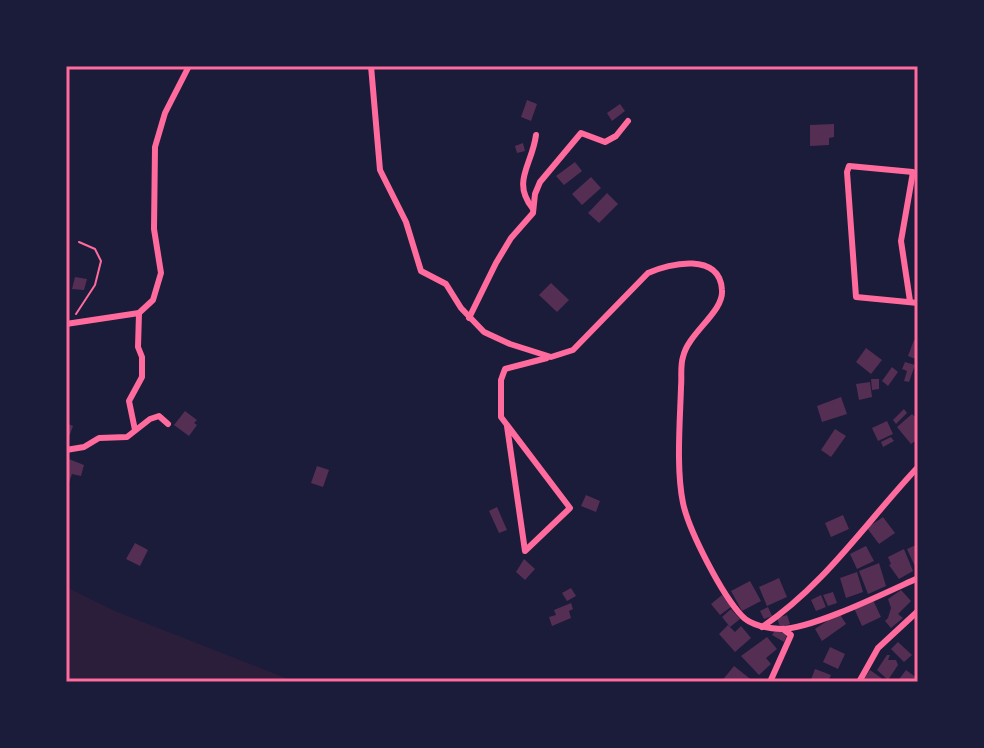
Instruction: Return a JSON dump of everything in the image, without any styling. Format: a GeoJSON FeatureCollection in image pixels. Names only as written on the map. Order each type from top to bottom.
{"type":"FeatureCollection","features":[{"type":"Feature","properties":{"kind":"street"},"geometry":{"type":"LineString","coordinates":[[69,323],[139,313],[153,300],[161,273],[154,229],[155,147],[165,113],[189,66]]}},
{"type":"Feature","properties":{"kind":"street"},"geometry":{"type":"LineString","coordinates":[[371,66],[380,170],[406,222],[421,271],[446,284],[469,318],[484,332],[551,357]]}},
{"type":"Feature","properties":{"kind":"street"},"geometry":{"type":"LineString","coordinates":[[469,318],[511,238],[533,213],[540,182],[581,133],[605,142],[616,136],[628,121]]}},
{"type":"Feature","properties":{"kind":"street"},"geometry":{"type":"LineString","coordinates":[[533,209],[521,186],[534,151],[536,135]]}},
{"type":"Feature","properties":{"kind":"street"},"geometry":{"type":"LineString","coordinates":[[849,166],[913,172],[901,241],[914,302],[856,297],[849,166]]}},
{"type":"Feature","properties":{"kind":"street"},"geometry":{"type":"LineString","coordinates":[[507,426],[525,551],[570,508],[501,417],[501,380],[505,369],[573,350],[648,273],[663,266],[688,262],[707,267],[718,275],[723,292],[718,307],[693,335],[683,357],[680,434],[683,503],[704,559],[743,618],[762,627],[783,629],[809,623],[918,578]]}},
{"type":"Feature","properties":{"kind":"street"},"geometry":{"type":"LineString","coordinates":[[135,430],[129,401],[142,377],[142,357],[138,347],[139,313]]}},
{"type":"Feature","properties":{"kind":"street"},"geometry":{"type":"LineString","coordinates":[[66,450],[84,447],[99,438],[127,437],[159,416],[168,424]]}},
{"type":"Feature","properties":{"kind":"street"},"geometry":{"type":"LineString","coordinates":[[762,627],[791,608],[842,556],[918,467]]}},
{"type":"Feature","properties":{"kind":"street"},"geometry":{"type":"LineString","coordinates":[[859,682],[878,648],[918,611]]}},
{"type":"Feature","properties":{"kind":"street"},"geometry":{"type":"LineString","coordinates":[[770,682],[791,635],[783,629]]}},
{"type":"Feature","properties":{"kind":"path"},"geometry":{"type":"LineString","coordinates":[[69,323],[95,285],[101,261],[100,253],[79,242]]}},
{"type":"Feature","properties":{"kind":"shaded area"},"geometry":{"type":"Polygon","coordinates":[[[66,587],[115,611],[296,682],[66,682],[66,587]]]}},
{"type":"Feature","properties":{"kind":"building"},"geometry":{"type":"Polygon","coordinates":[[[527,100],[537,104],[531,121],[521,117],[527,100]]]}},
{"type":"Feature","properties":{"kind":"building"},"geometry":{"type":"Polygon","coordinates":[[[620,104],[625,111],[612,121],[607,113],[620,104]]]}},
{"type":"Feature","properties":{"kind":"building"},"geometry":{"type":"Polygon","coordinates":[[[834,124],[834,137],[829,138],[829,145],[810,146],[810,125],[834,124]]]}},
{"type":"Feature","properties":{"kind":"building"},"geometry":{"type":"Polygon","coordinates":[[[523,143],[525,151],[517,153],[515,146],[523,143]]]}},
{"type":"Feature","properties":{"kind":"building"},"geometry":{"type":"Polygon","coordinates":[[[575,162],[582,171],[564,185],[556,176],[575,162]]]}},
{"type":"Feature","properties":{"kind":"building"},"geometry":{"type":"Polygon","coordinates":[[[591,177],[601,188],[582,205],[572,194],[591,177]]]}},
{"type":"Feature","properties":{"kind":"building"},"geometry":{"type":"Polygon","coordinates":[[[607,193],[618,204],[599,223],[588,213],[607,193]]]}},
{"type":"Feature","properties":{"kind":"building"},"geometry":{"type":"Polygon","coordinates":[[[75,277],[87,279],[84,290],[72,289],[75,277]]]}},
{"type":"Feature","properties":{"kind":"building"},"geometry":{"type":"Polygon","coordinates":[[[551,283],[569,300],[557,312],[539,295],[551,283]]]}},
{"type":"Feature","properties":{"kind":"building"},"geometry":{"type":"Polygon","coordinates":[[[914,340],[918,342],[918,360],[908,356],[914,340]]]}},
{"type":"Feature","properties":{"kind":"building"},"geometry":{"type":"Polygon","coordinates":[[[866,348],[882,360],[871,374],[856,362],[866,348]]]}},
{"type":"Feature","properties":{"kind":"building"},"geometry":{"type":"Polygon","coordinates":[[[905,362],[915,365],[909,382],[904,381],[907,371],[902,369],[905,362]]]}},
{"type":"Feature","properties":{"kind":"building"},"geometry":{"type":"Polygon","coordinates":[[[892,367],[898,372],[888,386],[882,381],[892,367]]]}},
{"type":"Feature","properties":{"kind":"building"},"geometry":{"type":"Polygon","coordinates":[[[871,379],[879,379],[879,389],[872,390],[871,379]]]}},
{"type":"Feature","properties":{"kind":"building"},"geometry":{"type":"Polygon","coordinates":[[[870,382],[872,397],[859,400],[856,384],[870,382]]]}},
{"type":"Feature","properties":{"kind":"building"},"geometry":{"type":"Polygon","coordinates":[[[841,397],[847,414],[822,422],[817,406],[841,397]]]}},
{"type":"Feature","properties":{"kind":"building"},"geometry":{"type":"Polygon","coordinates":[[[904,409],[907,413],[896,424],[893,420],[904,409]]]}},
{"type":"Feature","properties":{"kind":"building"},"geometry":{"type":"Polygon","coordinates":[[[185,411],[197,420],[189,436],[174,425],[185,411]]]}},
{"type":"Feature","properties":{"kind":"building"},"geometry":{"type":"Polygon","coordinates":[[[912,414],[918,420],[918,439],[911,444],[897,427],[912,414]]]}},
{"type":"Feature","properties":{"kind":"building"},"geometry":{"type":"Polygon","coordinates":[[[887,421],[893,434],[878,441],[872,428],[887,421]]]}},
{"type":"Feature","properties":{"kind":"building"},"geometry":{"type":"Polygon","coordinates":[[[66,423],[73,426],[66,445],[66,423]]]}},
{"type":"Feature","properties":{"kind":"building"},"geometry":{"type":"Polygon","coordinates":[[[835,429],[846,436],[831,457],[821,450],[835,429]]]}},
{"type":"Feature","properties":{"kind":"building"},"geometry":{"type":"Polygon","coordinates":[[[891,437],[894,441],[883,447],[881,442],[891,437]]]}},
{"type":"Feature","properties":{"kind":"building"},"geometry":{"type":"Polygon","coordinates":[[[66,458],[84,465],[81,476],[72,474],[66,491],[66,458]]]}},
{"type":"Feature","properties":{"kind":"building"},"geometry":{"type":"Polygon","coordinates":[[[317,466],[329,470],[323,487],[311,483],[317,466]]]}},
{"type":"Feature","properties":{"kind":"building"},"geometry":{"type":"Polygon","coordinates":[[[586,495],[600,501],[596,512],[581,506],[586,495]]]}},
{"type":"Feature","properties":{"kind":"building"},"geometry":{"type":"Polygon","coordinates":[[[497,507],[507,530],[499,533],[489,511],[497,507]]]}},
{"type":"Feature","properties":{"kind":"building"},"geometry":{"type":"Polygon","coordinates":[[[843,515],[849,529],[831,537],[825,523],[843,515]]]}},
{"type":"Feature","properties":{"kind":"building"},"geometry":{"type":"Polygon","coordinates":[[[883,517],[895,533],[879,544],[867,528],[883,517]]]}},
{"type":"Feature","properties":{"kind":"building"},"geometry":{"type":"Polygon","coordinates":[[[135,543],[148,550],[140,566],[126,559],[135,543]]]}},
{"type":"Feature","properties":{"kind":"building"},"geometry":{"type":"Polygon","coordinates":[[[918,544],[918,573],[907,549],[918,544]]]}},
{"type":"Feature","properties":{"kind":"building"},"geometry":{"type":"Polygon","coordinates":[[[866,546],[874,561],[857,569],[850,554],[866,546]]]}},
{"type":"Feature","properties":{"kind":"building"},"geometry":{"type":"Polygon","coordinates":[[[904,549],[913,571],[899,579],[889,565],[888,557],[904,549]]]}},
{"type":"Feature","properties":{"kind":"building"},"geometry":{"type":"Polygon","coordinates":[[[524,559],[535,569],[525,580],[516,572],[524,559]]]}},
{"type":"Feature","properties":{"kind":"building"},"geometry":{"type":"Polygon","coordinates":[[[879,563],[886,586],[868,594],[859,571],[879,563]]]}},
{"type":"Feature","properties":{"kind":"building"},"geometry":{"type":"Polygon","coordinates":[[[857,572],[863,592],[846,598],[840,578],[857,572]]]}},
{"type":"Feature","properties":{"kind":"building"},"geometry":{"type":"Polygon","coordinates":[[[779,578],[787,597],[767,606],[759,587],[779,578]]]}},
{"type":"Feature","properties":{"kind":"building"},"geometry":{"type":"Polygon","coordinates":[[[750,581],[761,601],[742,611],[731,591],[750,581]]]}},
{"type":"Feature","properties":{"kind":"building"},"geometry":{"type":"Polygon","coordinates":[[[571,588],[576,596],[567,601],[562,593],[571,588]]]}},
{"type":"Feature","properties":{"kind":"building"},"geometry":{"type":"Polygon","coordinates":[[[901,590],[911,601],[898,614],[903,618],[891,628],[885,621],[891,608],[888,599],[901,590]]]}},
{"type":"Feature","properties":{"kind":"building"},"geometry":{"type":"Polygon","coordinates":[[[833,592],[837,603],[828,606],[823,595],[833,592]]]}},
{"type":"Feature","properties":{"kind":"building"},"geometry":{"type":"Polygon","coordinates":[[[722,595],[731,607],[720,615],[711,604],[722,595]]]}},
{"type":"Feature","properties":{"kind":"building"},"geometry":{"type":"Polygon","coordinates":[[[821,595],[826,607],[816,611],[811,600],[821,595]]]}},
{"type":"Feature","properties":{"kind":"building"},"geometry":{"type":"Polygon","coordinates":[[[873,600],[881,617],[862,626],[854,608],[873,600]]]}},
{"type":"Feature","properties":{"kind":"building"},"geometry":{"type":"Polygon","coordinates":[[[571,603],[571,618],[552,626],[549,617],[556,615],[554,610],[571,603]]]}},
{"type":"Feature","properties":{"kind":"building"},"geometry":{"type":"Polygon","coordinates":[[[768,607],[772,616],[764,619],[760,611],[768,607]]]}},
{"type":"Feature","properties":{"kind":"building"},"geometry":{"type":"Polygon","coordinates":[[[731,609],[740,619],[730,627],[722,617],[731,609]]]}},
{"type":"Feature","properties":{"kind":"building"},"geometry":{"type":"Polygon","coordinates":[[[839,613],[846,624],[822,641],[815,629],[839,613]]]}},
{"type":"Feature","properties":{"kind":"building"},"geometry":{"type":"Polygon","coordinates":[[[787,615],[790,624],[780,627],[777,618],[787,615]]]}},
{"type":"Feature","properties":{"kind":"building"},"geometry":{"type":"Polygon","coordinates":[[[728,625],[735,632],[741,626],[751,638],[735,652],[719,634],[728,625]]]}},
{"type":"Feature","properties":{"kind":"building"},"geometry":{"type":"Polygon","coordinates":[[[776,629],[787,635],[784,642],[772,635],[776,629]]]}},
{"type":"Feature","properties":{"kind":"building"},"geometry":{"type":"Polygon","coordinates":[[[767,637],[777,649],[766,658],[771,664],[759,675],[741,656],[767,637]]]}},
{"type":"Feature","properties":{"kind":"building"},"geometry":{"type":"Polygon","coordinates":[[[898,642],[912,655],[904,662],[891,649],[898,642]]]}},
{"type":"Feature","properties":{"kind":"building"},"geometry":{"type":"Polygon","coordinates":[[[830,647],[845,654],[838,669],[823,662],[830,647]]]}},
{"type":"Feature","properties":{"kind":"building"},"geometry":{"type":"Polygon","coordinates":[[[890,655],[888,660],[896,660],[898,665],[888,680],[877,670],[890,655]]]}},
{"type":"Feature","properties":{"kind":"building"},"geometry":{"type":"Polygon","coordinates":[[[734,666],[754,682],[721,682],[734,666]]]}},
{"type":"Feature","properties":{"kind":"building"},"geometry":{"type":"Polygon","coordinates":[[[815,669],[831,675],[828,682],[810,682],[815,669]]]}},
{"type":"Feature","properties":{"kind":"building"},"geometry":{"type":"Polygon","coordinates":[[[870,670],[887,682],[862,682],[870,670]]]}},
{"type":"Feature","properties":{"kind":"building"},"geometry":{"type":"Polygon","coordinates":[[[906,670],[917,678],[914,682],[897,682],[906,670]]]}}]}
